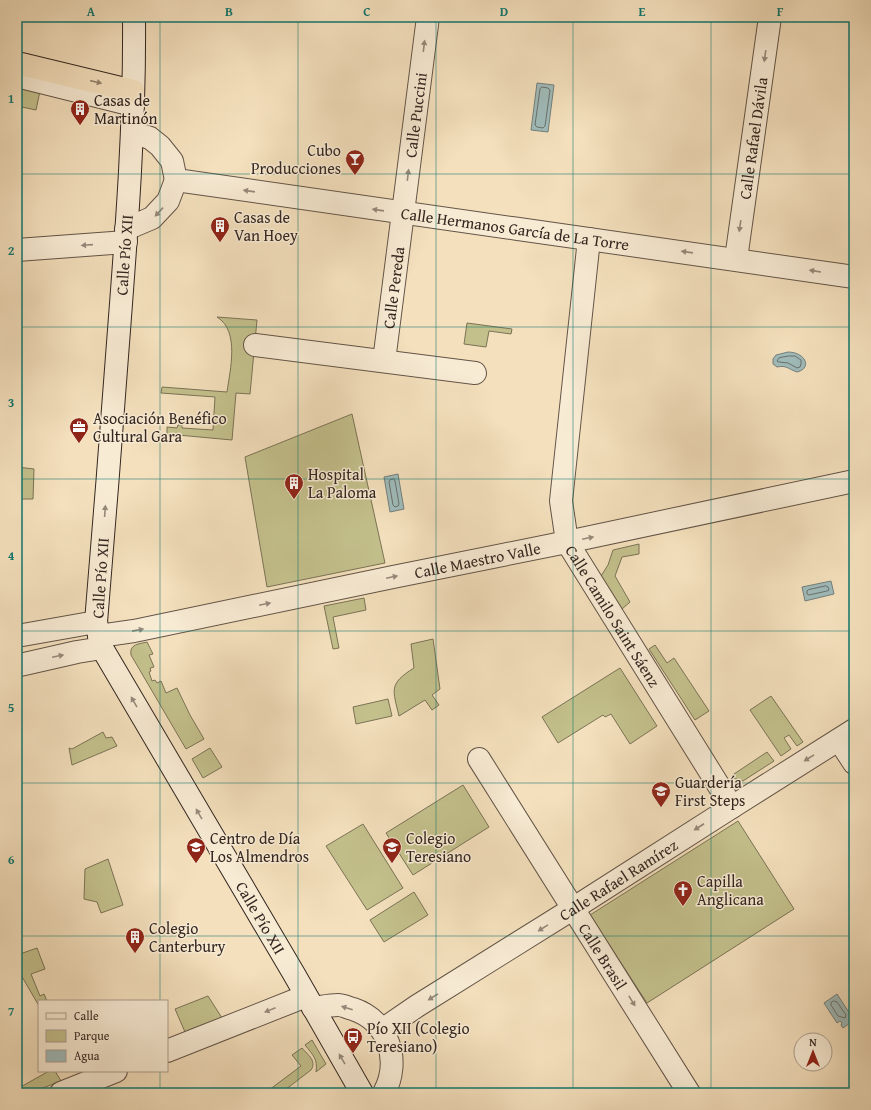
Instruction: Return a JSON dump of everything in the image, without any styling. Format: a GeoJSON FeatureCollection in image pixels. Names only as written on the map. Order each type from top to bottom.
{"type":"FeatureCollection","features":[{"type":"Feature","properties":{"kind":"highway"},"geometry":{"type":"LineString","coordinates":[[17,63],[133,98]]}},
{"type":"Feature","properties":{"kind":"street","name":"Calle Pío XII"},"geometry":{"type":"LineString","coordinates":[[134,17],[132,132],[99,635],[362,1093]]}},
{"type":"Feature","properties":{"kind":"street","name":"Calle Puccini"},"geometry":{"type":"LineString","coordinates":[[403,213],[428,17]]}},
{"type":"Feature","properties":{"kind":"street","name":"Calle Rafael Dávila"},"geometry":{"type":"LineString","coordinates":[[736,259],[770,17]]}},
{"type":"Feature","properties":{"kind":"street"},"geometry":{"type":"LineString","coordinates":[[17,76],[133,98]]}},
{"type":"Feature","properties":{"kind":"street"},"geometry":{"type":"LineString","coordinates":[[17,250],[126,236],[152,218],[168,201],[176,180],[172,161],[160,146],[150,138],[132,132]]}},
{"type":"Feature","properties":{"kind":"street","name":"Calle Hermanos García de La Torre"},"geometry":{"type":"LineString","coordinates":[[176,180],[854,277]]}},
{"type":"Feature","properties":{"kind":"street","name":"Calle Pereda"},"geometry":{"type":"LineString","coordinates":[[384,361],[403,213]]}},
{"type":"Feature","properties":{"kind":"street","name":"Calle Camilo Saint Sáenz"},"geometry":{"type":"LineString","coordinates":[[589,239],[561,501],[567,542],[732,807]]}},
{"type":"Feature","properties":{"kind":"street"},"geometry":{"type":"LineString","coordinates":[[255,345],[475,373]]}},
{"type":"Feature","properties":{"kind":"street","name":"Calle Maestro Valle"},"geometry":{"type":"LineString","coordinates":[[99,635],[141,629],[567,542],[854,481]]}},
{"type":"Feature","properties":{"kind":"street"},"geometry":{"type":"LineString","coordinates":[[17,636],[99,635]]}},
{"type":"Feature","properties":{"kind":"street"},"geometry":{"type":"LineString","coordinates":[[18,663],[77,652],[99,635]]}},
{"type":"Feature","properties":{"kind":"street"},"geometry":{"type":"LineString","coordinates":[[846,735],[854,763]]}},
{"type":"Feature","properties":{"kind":"street","name":"Calle Rafael Ramírez"},"geometry":{"type":"LineString","coordinates":[[382,1030],[417,1006],[846,735]]}},
{"type":"Feature","properties":{"kind":"street","name":"Calle Brasil"},"geometry":{"type":"LineString","coordinates":[[479,759],[689,1093]]}},
{"type":"Feature","properties":{"kind":"street"},"geometry":{"type":"LineString","coordinates":[[168,1051],[310,1002],[339,1005],[363,1013],[382,1030],[391,1050],[392,1072],[384,1093]]}},
{"type":"Feature","properties":{"kind":"street"},"geometry":{"type":"LineString","coordinates":[[61,1093],[114,1072]]}},
{"type":"Feature","properties":{"kind":"green space"},"geometry":{"type":"Polygon","coordinates":[[[19,86],[40,91],[36,110],[17,106],[17,93],[19,86]]]}},
{"type":"Feature","properties":{"kind":"green space"},"geometry":{"type":"Polygon","coordinates":[[[217,317],[257,320],[250,394],[236,393],[232,440],[167,434],[167,427],[177,428],[178,425],[182,425],[182,428],[213,430],[215,397],[161,393],[162,387],[227,392],[232,352],[231,341],[229,332],[224,323],[217,317]]]}},
{"type":"Feature","properties":{"kind":"green space"},"geometry":{"type":"Polygon","coordinates":[[[467,323],[512,329],[511,334],[489,331],[486,347],[464,344],[467,323]]]}},
{"type":"Feature","properties":{"kind":"green space"},"geometry":{"type":"Polygon","coordinates":[[[352,414],[385,563],[267,587],[245,457],[352,414]]]}},
{"type":"Feature","properties":{"kind":"green space"},"geometry":{"type":"Polygon","coordinates":[[[17,467],[34,469],[33,499],[17,499],[17,467]]]}},
{"type":"Feature","properties":{"kind":"green space"},"geometry":{"type":"Polygon","coordinates":[[[639,544],[639,554],[622,557],[615,576],[630,602],[622,609],[601,576],[608,565],[613,550],[639,544]]]}},
{"type":"Feature","properties":{"kind":"green space"},"geometry":{"type":"Polygon","coordinates":[[[364,598],[366,610],[333,617],[339,648],[333,649],[324,606],[364,598]]]}},
{"type":"Feature","properties":{"kind":"green space"},"geometry":{"type":"Polygon","coordinates":[[[433,639],[440,689],[432,695],[439,705],[432,710],[425,700],[399,716],[394,688],[400,679],[414,668],[411,644],[433,639]]]}},
{"type":"Feature","properties":{"kind":"green space"},"geometry":{"type":"Polygon","coordinates":[[[147,642],[153,654],[149,655],[154,667],[150,668],[151,671],[149,672],[152,681],[155,680],[157,683],[161,681],[166,693],[177,688],[204,739],[186,749],[131,655],[133,647],[147,642]]]}},
{"type":"Feature","properties":{"kind":"green space"},"geometry":{"type":"Polygon","coordinates":[[[655,645],[667,663],[674,658],[709,711],[695,720],[649,649],[655,645]]]}},
{"type":"Feature","properties":{"kind":"green space"},"geometry":{"type":"Polygon","coordinates":[[[620,668],[657,726],[630,744],[611,714],[605,717],[603,715],[558,743],[542,717],[620,668]]]}},
{"type":"Feature","properties":{"kind":"green space"},"geometry":{"type":"Polygon","coordinates":[[[771,696],[803,742],[797,746],[789,735],[784,738],[791,749],[781,756],[750,710],[771,696]]]}},
{"type":"Feature","properties":{"kind":"green space"},"geometry":{"type":"Polygon","coordinates":[[[388,699],[392,716],[356,724],[353,707],[388,699]]]}},
{"type":"Feature","properties":{"kind":"green space"},"geometry":{"type":"Polygon","coordinates":[[[103,732],[106,738],[112,737],[117,746],[72,765],[69,748],[72,749],[103,732]]]}},
{"type":"Feature","properties":{"kind":"green space"},"geometry":{"type":"Polygon","coordinates":[[[210,748],[222,767],[203,778],[192,759],[210,748]]]}},
{"type":"Feature","properties":{"kind":"green space"},"geometry":{"type":"Polygon","coordinates":[[[767,752],[774,761],[743,781],[731,776],[767,752]]]}},
{"type":"Feature","properties":{"kind":"green space"},"geometry":{"type":"Polygon","coordinates":[[[463,785],[489,827],[413,875],[386,833],[463,785]]]}},
{"type":"Feature","properties":{"kind":"green space"},"geometry":{"type":"Polygon","coordinates":[[[738,821],[794,909],[647,1003],[590,915],[738,821]]]}},
{"type":"Feature","properties":{"kind":"green space"},"geometry":{"type":"Polygon","coordinates":[[[363,824],[403,888],[367,910],[326,846],[363,824]]]}},
{"type":"Feature","properties":{"kind":"green space"},"geometry":{"type":"Polygon","coordinates":[[[108,859],[123,905],[101,913],[97,902],[84,899],[85,869],[108,859]]]}},
{"type":"Feature","properties":{"kind":"green space"},"geometry":{"type":"Polygon","coordinates":[[[414,892],[428,915],[384,942],[370,920],[414,892]]]}},
{"type":"Feature","properties":{"kind":"green space"},"geometry":{"type":"Polygon","coordinates":[[[37,948],[45,969],[31,974],[40,996],[44,994],[47,1000],[38,1000],[38,1004],[17,968],[17,955],[37,948]]]}},
{"type":"Feature","properties":{"kind":"green space"},"geometry":{"type":"Polygon","coordinates":[[[208,996],[222,1018],[185,1032],[175,1009],[208,996]]]}},
{"type":"Feature","properties":{"kind":"green space"},"geometry":{"type":"Polygon","coordinates":[[[312,1040],[326,1064],[316,1072],[316,1060],[305,1045],[312,1040]]]}},
{"type":"Feature","properties":{"kind":"green space"},"geometry":{"type":"Polygon","coordinates":[[[302,1048],[312,1061],[313,1067],[311,1070],[281,1093],[265,1093],[301,1066],[292,1055],[302,1048]]]}},
{"type":"Feature","properties":{"kind":"green space"},"geometry":{"type":"Polygon","coordinates":[[[47,1072],[56,1072],[61,1081],[30,1093],[17,1093],[17,1089],[47,1072]]]}},
{"type":"Feature","properties":{"kind":"water"},"geometry":{"type":"Polygon","coordinates":[[[537,83],[554,85],[548,132],[531,130],[537,83]]]}},
{"type":"Feature","properties":{"kind":"water"},"geometry":{"type":"Polygon","coordinates":[[[788,352],[803,357],[806,364],[802,370],[797,372],[785,367],[777,367],[773,364],[773,359],[776,355],[788,352]]]}},
{"type":"Feature","properties":{"kind":"water"},"geometry":{"type":"Polygon","coordinates":[[[398,474],[404,509],[390,512],[384,477],[398,474]]]}},
{"type":"Feature","properties":{"kind":"water"},"geometry":{"type":"Polygon","coordinates":[[[831,581],[834,594],[805,601],[802,587],[831,581]]]}},
{"type":"Feature","properties":{"kind":"water"},"geometry":{"type":"Polygon","coordinates":[[[837,994],[854,1020],[843,1028],[841,1025],[842,1023],[840,1021],[837,1023],[824,1003],[837,994]]]}},
{"type":"Feature","properties":{"kind":"place","name":"Casas de Martinón"},"geometry":{"type":"Point","coordinates":[80,126]}},
{"type":"Feature","properties":{"kind":"place","name":"Cubo Producciones"},"geometry":{"type":"Point","coordinates":[355,176]}},
{"type":"Feature","properties":{"kind":"place","name":"Casas de Van Hoey"},"geometry":{"type":"Point","coordinates":[220,243]}},
{"type":"Feature","properties":{"kind":"place","name":"Asociación Benéfico Cultural Gara"},"geometry":{"type":"Point","coordinates":[79,444]}},
{"type":"Feature","properties":{"kind":"place","name":"Hospital La Paloma"},"geometry":{"type":"Point","coordinates":[294,500]}},
{"type":"Feature","properties":{"kind":"place","name":"Guardería First Steps"},"geometry":{"type":"Point","coordinates":[661,808]}},
{"type":"Feature","properties":{"kind":"place","name":"Centro de Día Los Almendros"},"geometry":{"type":"Point","coordinates":[196,864]}},
{"type":"Feature","properties":{"kind":"place","name":"Colegio Teresiano"},"geometry":{"type":"Point","coordinates":[392,864]}},
{"type":"Feature","properties":{"kind":"place","name":"Capilla Anglicana"},"geometry":{"type":"Point","coordinates":[683,907]}},
{"type":"Feature","properties":{"kind":"place","name":"Colegio Canterbury"},"geometry":{"type":"Point","coordinates":[135,954]}},
{"type":"Feature","properties":{"kind":"place","name":"Pío XII (Colegio Teresiano)"},"geometry":{"type":"Point","coordinates":[353,1054]}}]}
